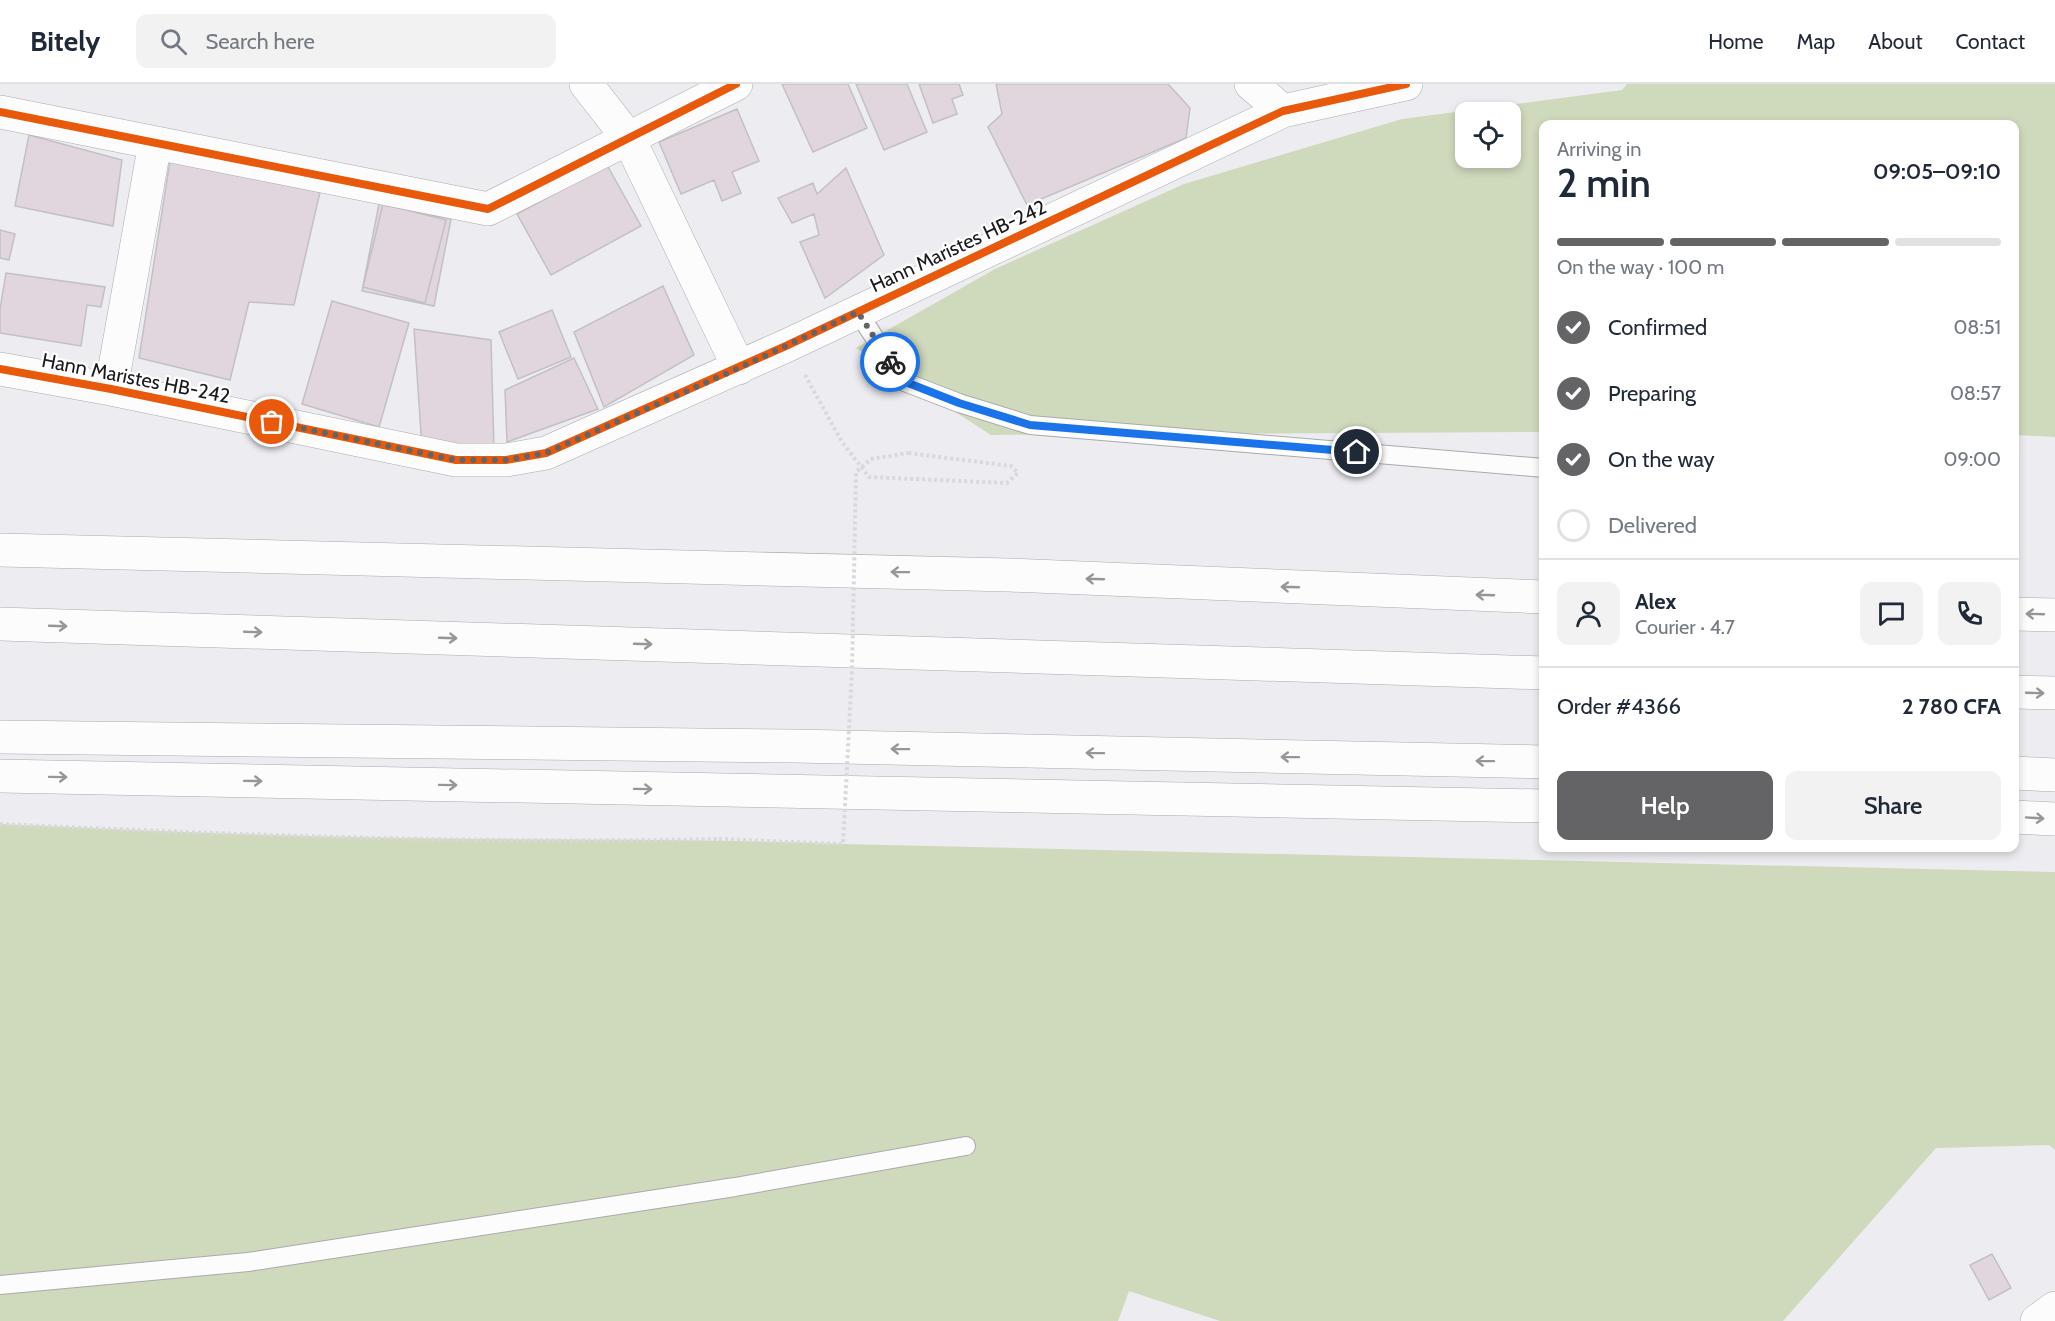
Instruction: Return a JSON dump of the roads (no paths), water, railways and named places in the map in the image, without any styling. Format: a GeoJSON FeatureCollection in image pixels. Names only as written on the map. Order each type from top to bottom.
{"type":"FeatureCollection","features":[{"type":"Feature","properties":{"kind":"main road"},"geometry":{"type":"LineString","coordinates":[[586,84],[629,139],[739,368]]}},
{"type":"Feature","properties":{"kind":"main road"},"geometry":{"type":"LineString","coordinates":[[0,112],[488,209],[736,84]]}},
{"type":"Feature","properties":{"kind":"main road"},"geometry":{"type":"LineString","coordinates":[[1251,84],[1283,111]]}},
{"type":"Feature","properties":{"kind":"main road","name":"Hann Maristes HB-242"},"geometry":{"type":"LineString","coordinates":[[0,369],[111,389],[456,460],[485,460],[546,453],[739,368],[1283,111],[1406,84]]}},
{"type":"Feature","properties":{"kind":"main road"},"geometry":{"type":"LineString","coordinates":[[111,389],[155,143]]}},
{"type":"Feature","properties":{"kind":"main road"},"geometry":{"type":"LineString","coordinates":[[0,550],[1009,575],[1539,597]]}},
{"type":"Feature","properties":{"kind":"main road"},"geometry":{"type":"LineString","coordinates":[[2019,614],[2055,615]]}},
{"type":"Feature","properties":{"kind":"main road"},"geometry":{"type":"LineString","coordinates":[[0,624],[1539,673]]}},
{"type":"Feature","properties":{"kind":"main road"},"geometry":{"type":"LineString","coordinates":[[2019,692],[2055,693]]}},
{"type":"Feature","properties":{"kind":"main road"},"geometry":{"type":"LineString","coordinates":[[0,737],[794,746],[1539,762]]}},
{"type":"Feature","properties":{"kind":"main road"},"geometry":{"type":"LineString","coordinates":[[2019,773],[2055,775]]}},
{"type":"Feature","properties":{"kind":"main road"},"geometry":{"type":"LineString","coordinates":[[0,776],[1539,806]]}},
{"type":"Feature","properties":{"kind":"main road"},"geometry":{"type":"LineString","coordinates":[[2019,817],[2055,819]]}},
{"type":"Feature","properties":{"kind":"main road"},"geometry":{"type":"LineString","coordinates":[[2037,1321],[2055,1308]]}},
{"type":"Feature","properties":{"kind":"lane"},"geometry":{"type":"LineString","coordinates":[[858,312],[903,381],[959,403],[1030,425],[1539,468]]}},
{"type":"Feature","properties":{"kind":"lane"},"geometry":{"type":"LineString","coordinates":[[0,1286],[248,1262],[735,1187],[966,1146]]}}]}
